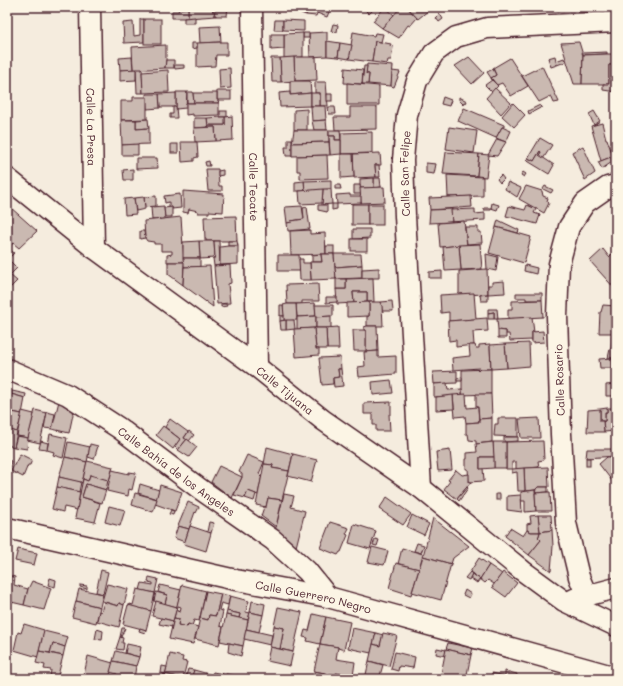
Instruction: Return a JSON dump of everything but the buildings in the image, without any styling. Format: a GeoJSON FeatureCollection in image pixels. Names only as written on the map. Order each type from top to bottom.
{"type":"FeatureCollection","features":[{"type":"Feature","properties":{"kind":"street","name":"Calle La Presa"},"geometry":{"type":"LineString","coordinates":[[90,7],[94,248]]}},
{"type":"Feature","properties":{"kind":"street","name":"Calle Tecate"},"geometry":{"type":"LineString","coordinates":[[252,7],[257,367]]}},
{"type":"Feature","properties":{"kind":"street","name":"Calle San Felipe"},"geometry":{"type":"LineString","coordinates":[[421,488],[403,160],[407,115],[417,81],[434,53],[456,38],[487,28],[616,22]]}},
{"type":"Feature","properties":{"kind":"street","name":"Calle Tijuana"},"geometry":{"type":"LineString","coordinates":[[7,178],[94,248],[257,367],[323,420],[421,488],[524,571],[564,601],[616,626]]}},
{"type":"Feature","properties":{"kind":"street","name":"Calle Rosario"},"geometry":{"type":"LineString","coordinates":[[587,596],[577,570],[566,523],[557,324],[558,264],[569,227],[585,203],[608,187],[616,185]]}},
{"type":"Feature","properties":{"kind":"street","name":"Calle Bahía de los Angeles"},"geometry":{"type":"LineString","coordinates":[[7,369],[68,395],[119,428],[200,490],[273,540],[307,571],[328,598]]}},
{"type":"Feature","properties":{"kind":"street","name":"Calle Guerrero Negro"},"geometry":{"type":"LineString","coordinates":[[7,528],[236,580],[328,598],[616,677]]}},
{"type":"Feature","properties":{"kind":"street"},"geometry":{"type":"LineString","coordinates":[[564,601],[616,588]]}}]}
